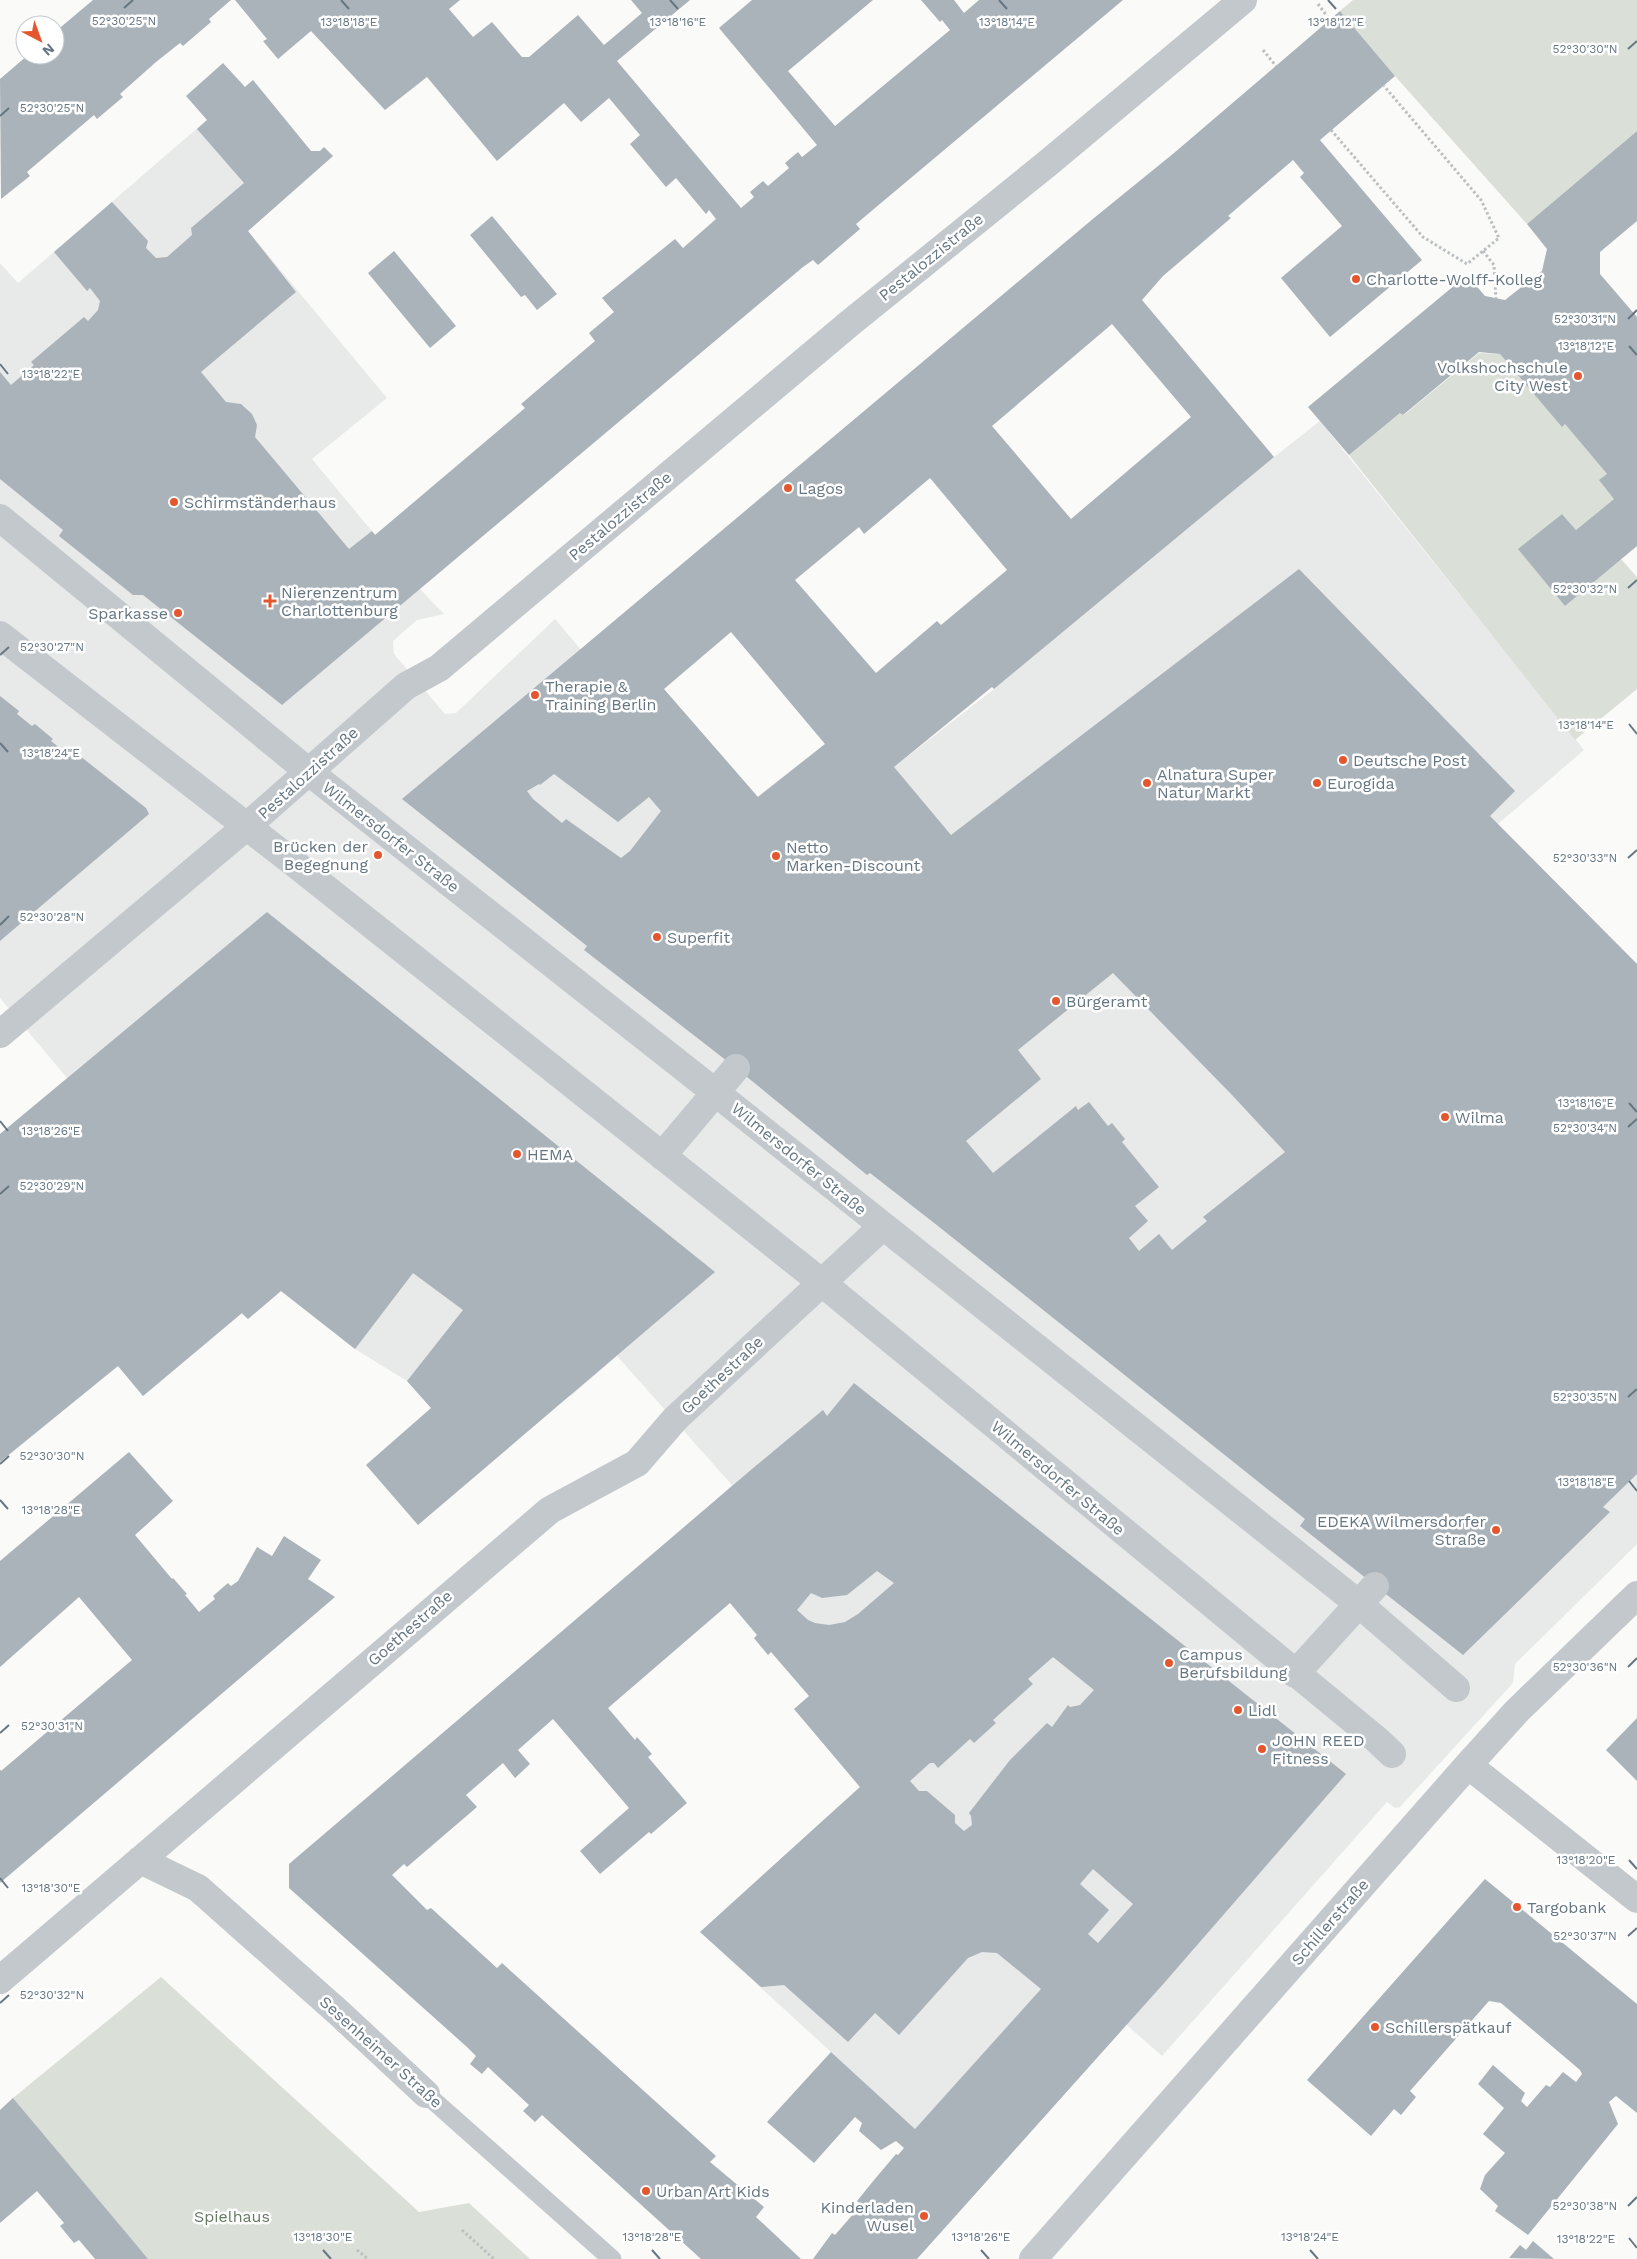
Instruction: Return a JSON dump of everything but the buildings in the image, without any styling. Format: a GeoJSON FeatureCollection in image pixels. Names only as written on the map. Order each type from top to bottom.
{"type":"FeatureCollection","features":[{"type":"Feature","properties":{"kind":"street","name":"Pestalozzistraße"},"geometry":{"type":"LineString","coordinates":[[0,1034],[247,826],[406,686],[439,668],[850,323],[1048,163],[1243,0]]}},
{"type":"Feature","properties":{"kind":"street","name":"Wilmersdorfer Straße"},"geometry":{"type":"LineString","coordinates":[[0,518],[309,772],[716,1092],[883,1226],[1367,1595],[1456,1688]]}},
{"type":"Feature","properties":{"kind":"street","name":"Wilmersdorfer Straße"},"geometry":{"type":"LineString","coordinates":[[0,635],[247,826],[821,1282],[1392,1754]]}},
{"type":"Feature","properties":{"kind":"street","name":"Wilmersdorfer Straße"},"geometry":{"type":"LineString","coordinates":[[662,1156],[736,1068]]}},
{"type":"Feature","properties":{"kind":"street","name":"Wilmersdorfer Straße"},"geometry":{"type":"LineString","coordinates":[[821,1282],[883,1226]]}},
{"type":"Feature","properties":{"kind":"street","name":"Goethestraße"},"geometry":{"type":"LineString","coordinates":[[0,1980],[550,1510],[637,1463],[675,1419],[821,1282]]}},
{"type":"Feature","properties":{"kind":"street"},"geometry":{"type":"LineString","coordinates":[[1295,1674],[1367,1595]]}},
{"type":"Feature","properties":{"kind":"street","name":"Schillerstraße"},"geometry":{"type":"LineString","coordinates":[[1033,2259],[1517,1711],[1637,1595]]}},
{"type":"Feature","properties":{"kind":"street"},"geometry":{"type":"LineString","coordinates":[[1468,1765],[1637,1899]]}},
{"type":"Feature","properties":{"kind":"street","name":"Sesenheimer Straße"},"geometry":{"type":"LineString","coordinates":[[140,1860],[198,1888],[339,2013],[426,2094]]}},
{"type":"Feature","properties":{"kind":"lane","name":"Sesenheimer Straße"},"geometry":{"type":"LineString","coordinates":[[426,2094],[612,2259]]}},
{"type":"Feature","properties":{"kind":"path"},"geometry":{"type":"LineString","coordinates":[[1318,4],[1330,20]]}},
{"type":"Feature","properties":{"kind":"path"},"geometry":{"type":"LineString","coordinates":[[1263,50],[1276,66]]}},
{"type":"Feature","properties":{"kind":"path"},"geometry":{"type":"LineString","coordinates":[[1332,130],[1423,237],[1467,264],[1499,238],[1481,200],[1384,86]]}},
{"type":"Feature","properties":{"kind":"path"},"geometry":{"type":"LineString","coordinates":[[1483,251],[1494,265],[1496,299]]}},
{"type":"Feature","properties":{"kind":"path"},"geometry":{"type":"LineString","coordinates":[[462,2230],[494,2259]]}},
{"type":"Feature","properties":{"kind":"path"},"geometry":{"type":"LineString","coordinates":[[357,2250],[368,2259]]}},
{"type":"Feature","properties":{"kind":"shaded area"},"geometry":{"type":"Polygon","coordinates":[[[253,80],[311,151],[320,151],[324,147],[333,156],[248,231],[387,398],[312,459],[420,589],[444,614],[417,620],[393,641],[394,654],[445,714],[456,713],[555,619],[726,821],[825,744],[894,767],[994,689],[1320,421],[1584,750],[1498,824],[1637,964],[1637,1544],[1515,1664],[1513,1683],[1400,1807],[1395,1808],[1387,1802],[1162,2056],[1061,1967],[915,2129],[700,1932],[860,1787],[794,1709],[843,1667],[707,1508],[732,1485],[617,1356],[571,1396],[516,1341],[435,1412],[407,1381],[355,1349],[281,1291],[248,1319],[241,1314],[143,1396],[118,1366],[0,1301],[0,1134],[67,1078],[0,998],[0,263],[18,283],[253,80]]]}},
{"type":"Feature","properties":{"kind":"green space"},"geometry":{"type":"Polygon","coordinates":[[[1353,0],[1637,0],[1637,131],[1527,224],[1395,76],[1340,11],[1353,0]]]}},
{"type":"Feature","properties":{"kind":"green space"},"geometry":{"type":"Polygon","coordinates":[[[1479,353],[1500,354],[1562,426],[1565,424],[1607,474],[1614,499],[1576,530],[1562,514],[1519,549],[1621,559],[1637,577],[1637,689],[1575,740],[1349,455],[1400,413],[1404,415],[1479,353]]]}},
{"type":"Feature","properties":{"kind":"green space","name":"Spielhaus"},"geometry":{"type":"Polygon","coordinates":[[[161,1977],[419,2212],[469,2203],[530,2259],[148,2259],[13,2098],[161,1977]]]}},
{"type":"Feature","properties":{"kind":"place","name":"Charlotte-Wolff-Kolleg"},"geometry":{"type":"Point","coordinates":[1356,279]}},
{"type":"Feature","properties":{"kind":"place","name":"Volkshochschule City West"},"geometry":{"type":"Point","coordinates":[1578,376]}},
{"type":"Feature","properties":{"kind":"place","name":"Lagos"},"geometry":{"type":"Point","coordinates":[788,488]}},
{"type":"Feature","properties":{"kind":"place","name":"Schirmständerhaus"},"geometry":{"type":"Point","coordinates":[174,502]}},
{"type":"Feature","properties":{"kind":"place","name":"Nierenzentrum Charlottenburg"},"geometry":{"type":"Point","coordinates":[270,601]}},
{"type":"Feature","properties":{"kind":"place","name":"Sparkasse"},"geometry":{"type":"Point","coordinates":[178,613]}},
{"type":"Feature","properties":{"kind":"place","name":"Therapie & Training Berlin"},"geometry":{"type":"Point","coordinates":[535,695]}},
{"type":"Feature","properties":{"kind":"place","name":"Deutsche Post"},"geometry":{"type":"Point","coordinates":[1343,760]}},
{"type":"Feature","properties":{"kind":"place","name":"Alnatura Super Natur Markt"},"geometry":{"type":"Point","coordinates":[1147,783]}},
{"type":"Feature","properties":{"kind":"place","name":"Eurogida"},"geometry":{"type":"Point","coordinates":[1317,783]}},
{"type":"Feature","properties":{"kind":"place","name":"Brücken der Begegnung"},"geometry":{"type":"Point","coordinates":[378,855]}},
{"type":"Feature","properties":{"kind":"place","name":"Netto Marken-Discount"},"geometry":{"type":"Point","coordinates":[776,856]}},
{"type":"Feature","properties":{"kind":"place","name":"Superfit"},"geometry":{"type":"Point","coordinates":[657,937]}},
{"type":"Feature","properties":{"kind":"place","name":"Bürgeramt"},"geometry":{"type":"Point","coordinates":[1056,1001]}},
{"type":"Feature","properties":{"kind":"place","name":"Wilma"},"geometry":{"type":"Point","coordinates":[1445,1117]}},
{"type":"Feature","properties":{"kind":"place","name":"HEMA"},"geometry":{"type":"Point","coordinates":[517,1154]}},
{"type":"Feature","properties":{"kind":"place","name":"EDEKA Wilmersdorfer Straße"},"geometry":{"type":"Point","coordinates":[1496,1530]}},
{"type":"Feature","properties":{"kind":"place","name":"Campus Berufsbildung"},"geometry":{"type":"Point","coordinates":[1169,1663]}},
{"type":"Feature","properties":{"kind":"place","name":"Lidl"},"geometry":{"type":"Point","coordinates":[1238,1710]}},
{"type":"Feature","properties":{"kind":"place","name":"JOHN REED Fitness"},"geometry":{"type":"Point","coordinates":[1262,1749]}},
{"type":"Feature","properties":{"kind":"place","name":"Targobank"},"geometry":{"type":"Point","coordinates":[1517,1907]}},
{"type":"Feature","properties":{"kind":"place","name":"Schillerspätkauf"},"geometry":{"type":"Point","coordinates":[1375,2027]}},
{"type":"Feature","properties":{"kind":"place","name":"Urban Art Kids"},"geometry":{"type":"Point","coordinates":[646,2191]}},
{"type":"Feature","properties":{"kind":"place","name":"Kinderladen Wusel"},"geometry":{"type":"Point","coordinates":[924,2216]}}]}
